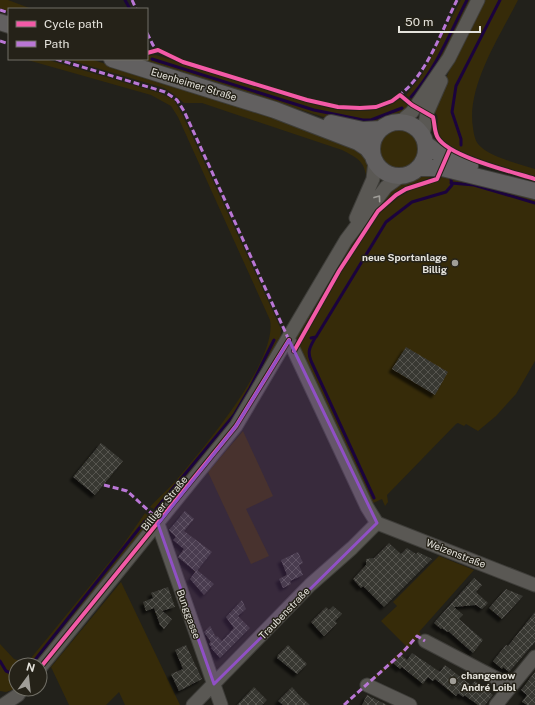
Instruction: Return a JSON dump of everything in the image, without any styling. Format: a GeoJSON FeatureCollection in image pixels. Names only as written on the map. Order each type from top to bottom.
{"type":"FeatureCollection","features":[{"type":"Feature","properties":{"kind":"main road","name":"Euenheimer Straße"},"geometry":{"type":"LineString","coordinates":[[115,60],[275,110],[358,142],[367,148],[374,159]]}},
{"type":"Feature","properties":{"kind":"main road","name":"Euenheimer Straße"},"geometry":{"type":"LineString","coordinates":[[275,110],[357,129],[381,129]]}},
{"type":"Feature","properties":{"kind":"main road"},"geometry":{"type":"LineString","coordinates":[[425,140],[426,156],[418,168],[412,173],[401,176],[385,172],[374,159],[374,139],[381,129],[392,123],[400,122],[414,126],[425,140],[446,157],[535,191]]}},
{"type":"Feature","properties":{"kind":"main road"},"geometry":{"type":"LineString","coordinates":[[418,168],[442,168],[535,191]]}},
{"type":"Feature","properties":{"kind":"street"},"geometry":{"type":"LineString","coordinates":[[425,140],[427,113],[449,58],[478,0]]}},
{"type":"Feature","properties":{"kind":"street"},"geometry":{"type":"LineString","coordinates":[[400,122],[412,112],[449,58]]}},
{"type":"Feature","properties":{"kind":"street","name":"Billiger Straße"},"geometry":{"type":"LineString","coordinates":[[48,658],[236,426],[289,340],[346,240],[373,178],[374,159]]}},
{"type":"Feature","properties":{"kind":"street","name":"Billiger Straße"},"geometry":{"type":"LineString","coordinates":[[346,240],[386,187],[401,176]]}},
{"type":"Feature","properties":{"kind":"street"},"geometry":{"type":"LineString","coordinates":[[289,340],[367,506],[377,523]]}},
{"type":"Feature","properties":{"kind":"street","name":"Weizenstraße"},"geometry":{"type":"LineString","coordinates":[[377,523],[535,585]]}},
{"type":"Feature","properties":{"kind":"street","name":"Traubenstraße"},"geometry":{"type":"LineString","coordinates":[[193,705],[310,585],[352,548],[377,523]]}},
{"type":"Feature","properties":{"kind":"street","name":"Bunggasse"},"geometry":{"type":"LineString","coordinates":[[158,524],[222,705]]}},
{"type":"Feature","properties":{"kind":"street"},"geometry":{"type":"LineString","coordinates":[[430,647],[511,686]]}},
{"type":"Feature","properties":{"kind":"street"},"geometry":{"type":"LineString","coordinates":[[496,705],[535,657]]}},
{"type":"Feature","properties":{"kind":"street"},"geometry":{"type":"LineString","coordinates":[[367,685],[410,705]]}},
{"type":"Feature","properties":{"kind":"street"},"geometry":{"type":"LineString","coordinates":[[3,705],[14,697]]}},
{"type":"Feature","properties":{"kind":"highlighted area"},"geometry":{"type":"Polygon","coordinates":[[[289,340],[377,523],[214,684],[158,524],[236,426],[289,340]]]}},
{"type":"Feature","properties":{"kind":"shaded area"},"geometry":{"type":"Polygon","coordinates":[[[0,0],[8,0],[29,8],[8,8],[8,12],[0,8],[0,0]]]}},
{"type":"Feature","properties":{"kind":"shaded area"},"geometry":{"type":"Polygon","coordinates":[[[461,0],[472,0],[444,55],[415,102],[406,95],[422,75],[461,0]]]}},
{"type":"Feature","properties":{"kind":"shaded area"},"geometry":{"type":"Polygon","coordinates":[[[484,0],[518,0],[486,62],[479,79],[472,112],[474,136],[479,145],[486,151],[507,160],[535,169],[535,177],[485,162],[448,144],[439,135],[437,115],[432,111],[456,55],[484,0]]]}},
{"type":"Feature","properties":{"kind":"shaded area"},"geometry":{"type":"Polygon","coordinates":[[[156,55],[323,107],[353,111],[373,110],[382,108],[400,99],[410,107],[401,114],[389,117],[375,124],[330,119],[138,60],[148,60],[148,56],[156,55]]]}},
{"type":"Feature","properties":{"kind":"shaded area"},"geometry":{"type":"Polygon","coordinates":[[[28,60],[48,60],[160,93],[174,100],[183,116],[281,329],[280,342],[239,413],[158,511],[150,507],[175,482],[221,425],[251,379],[263,357],[269,337],[270,320],[178,117],[171,106],[151,95],[28,60]]]}},
{"type":"Feature","properties":{"kind":"shaded area"},"geometry":{"type":"Polygon","coordinates":[[[69,60],[93,60],[278,117],[358,147],[370,164],[367,182],[363,165],[353,156],[342,150],[202,103],[184,103],[164,88],[69,60]]]}},
{"type":"Feature","properties":{"kind":"shaded area"},"geometry":{"type":"Polygon","coordinates":[[[395,128],[403,128],[411,131],[417,137],[420,149],[417,161],[411,167],[403,170],[395,170],[387,167],[381,161],[378,153],[378,145],[381,137],[387,131],[395,128]]]}},
{"type":"Feature","properties":{"kind":"shaded area"},"geometry":{"type":"Polygon","coordinates":[[[421,174],[436,175],[396,192],[378,208],[354,243],[296,342],[295,338],[343,255],[388,189],[402,181],[421,174]]]}},
{"type":"Feature","properties":{"kind":"shaded area","name":"neue Sportanlage Billig"},"geometry":{"type":"Polygon","coordinates":[[[443,175],[535,197],[535,361],[516,394],[496,416],[478,431],[466,424],[464,426],[458,423],[456,424],[387,495],[388,502],[385,506],[382,499],[371,504],[298,346],[357,245],[381,212],[399,197],[417,187],[438,181],[443,175]]]}},
{"type":"Feature","properties":{"kind":"shaded area"},"geometry":{"type":"Polygon","coordinates":[[[243,431],[273,496],[246,509],[269,556],[251,564],[208,472],[243,431]]]}},
{"type":"Feature","properties":{"kind":"shaded area"},"geometry":{"type":"Polygon","coordinates":[[[145,513],[149,516],[151,521],[42,657],[32,657],[120,549],[145,513]]]}},
{"type":"Feature","properties":{"kind":"shaded area"},"geometry":{"type":"Polygon","coordinates":[[[439,556],[474,570],[419,632],[421,634],[405,652],[373,681],[371,680],[406,646],[381,621],[397,606],[393,602],[439,556]]]}},
{"type":"Feature","properties":{"kind":"shaded area"},"geometry":{"type":"Polygon","coordinates":[[[121,582],[180,705],[125,705],[119,692],[106,705],[69,705],[51,667],[121,582]]]}},
{"type":"Feature","properties":{"kind":"shaded area"},"geometry":{"type":"Polygon","coordinates":[[[0,644],[12,657],[8,657],[8,691],[6,692],[0,691],[0,644]]]}},
{"type":"Feature","properties":{"kind":"building"},"geometry":{"type":"Polygon","coordinates":[[[406,347],[448,372],[435,395],[392,369],[406,347]]]}},
{"type":"Feature","properties":{"kind":"building"},"geometry":{"type":"Polygon","coordinates":[[[101,443],[123,461],[95,495],[73,477],[101,443]]]}},
{"type":"Feature","properties":{"kind":"building"},"geometry":{"type":"Polygon","coordinates":[[[185,511],[194,519],[184,531],[212,552],[196,572],[178,557],[184,549],[173,540],[176,537],[169,530],[185,511]]]}},
{"type":"Feature","properties":{"kind":"building"},"geometry":{"type":"Polygon","coordinates":[[[389,543],[401,554],[407,548],[416,554],[418,552],[432,559],[384,607],[363,586],[361,588],[353,579],[366,565],[366,559],[374,558],[389,543]]]}},
{"type":"Feature","properties":{"kind":"building"},"geometry":{"type":"Polygon","coordinates":[[[298,552],[303,563],[299,565],[303,575],[290,581],[291,584],[283,588],[279,579],[287,575],[281,560],[298,552]]]}},
{"type":"Feature","properties":{"kind":"building"},"geometry":{"type":"Polygon","coordinates":[[[197,570],[214,584],[204,595],[190,579],[197,570]]]}},
{"type":"Feature","properties":{"kind":"building"},"geometry":{"type":"Polygon","coordinates":[[[474,578],[482,585],[476,592],[488,603],[482,609],[476,605],[454,607],[463,615],[459,619],[483,640],[473,653],[448,631],[447,632],[442,628],[441,629],[434,623],[474,578]]]}},
{"type":"Feature","properties":{"kind":"building"},"geometry":{"type":"Polygon","coordinates":[[[168,587],[175,607],[162,611],[172,619],[164,629],[160,625],[154,608],[146,611],[143,602],[153,598],[151,593],[168,587]]]}},
{"type":"Feature","properties":{"kind":"building"},"geometry":{"type":"Polygon","coordinates":[[[506,589],[523,596],[502,619],[489,608],[506,589]]]}},
{"type":"Feature","properties":{"kind":"building"},"geometry":{"type":"Polygon","coordinates":[[[242,600],[246,609],[238,616],[250,628],[220,658],[211,648],[212,647],[209,644],[211,642],[204,632],[210,626],[216,637],[217,636],[222,641],[234,628],[226,617],[242,600]]]}},
{"type":"Feature","properties":{"kind":"building"},"geometry":{"type":"Polygon","coordinates":[[[333,606],[342,614],[335,621],[337,623],[324,636],[311,622],[326,607],[329,610],[333,606]]]}},
{"type":"Feature","properties":{"kind":"building"},"geometry":{"type":"Polygon","coordinates":[[[535,612],[535,642],[509,672],[503,667],[502,669],[493,661],[506,645],[508,646],[535,612]]]}},
{"type":"Feature","properties":{"kind":"building"},"geometry":{"type":"Polygon","coordinates":[[[186,645],[202,679],[179,691],[171,674],[183,669],[175,650],[186,645]]]}},
{"type":"Feature","properties":{"kind":"building"},"geometry":{"type":"Polygon","coordinates":[[[288,645],[307,664],[297,674],[277,658],[288,645]]]}},
{"type":"Feature","properties":{"kind":"building"},"geometry":{"type":"Polygon","coordinates":[[[412,653],[440,672],[445,665],[471,685],[475,681],[493,695],[485,705],[478,705],[464,695],[463,697],[458,693],[456,696],[435,679],[433,681],[428,677],[423,684],[402,667],[400,669],[393,663],[401,655],[407,660],[412,653]]]}},
{"type":"Feature","properties":{"kind":"building"},"geometry":{"type":"Polygon","coordinates":[[[535,672],[535,705],[527,705],[522,702],[527,695],[521,690],[535,672]]]}},
{"type":"Feature","properties":{"kind":"building"},"geometry":{"type":"Polygon","coordinates":[[[254,687],[267,700],[262,705],[237,705],[254,687]]]}},
{"type":"Feature","properties":{"kind":"building"},"geometry":{"type":"Polygon","coordinates":[[[292,687],[310,705],[283,705],[278,701],[292,687]]]}},
{"type":"Feature","properties":{"kind":"building"},"geometry":{"type":"Polygon","coordinates":[[[367,695],[387,705],[362,705],[367,695]]]}},
{"type":"Feature","properties":{"kind":"waterway"},"geometry":{"type":"LineString","coordinates":[[125,0],[129,8]]}},
{"type":"Feature","properties":{"kind":"waterway"},"geometry":{"type":"LineString","coordinates":[[411,97],[428,75],[435,63],[467,0]]}},
{"type":"Feature","properties":{"kind":"waterway"},"geometry":{"type":"LineString","coordinates":[[461,145],[461,139],[452,112],[456,86],[500,0]]}},
{"type":"Feature","properties":{"kind":"waterway"},"geometry":{"type":"LineString","coordinates":[[152,59],[314,110],[363,120],[371,120],[402,108]]}},
{"type":"Feature","properties":{"kind":"waterway"},"geometry":{"type":"LineString","coordinates":[[311,338],[316,337],[386,222],[412,202],[446,192],[452,185],[451,180]]}},
{"type":"Feature","properties":{"kind":"waterway"},"geometry":{"type":"LineString","coordinates":[[451,183],[474,185],[535,203]]}},
{"type":"Feature","properties":{"kind":"waterway"},"geometry":{"type":"LineString","coordinates":[[315,338],[309,354],[311,361],[374,498]]}},
{"type":"Feature","properties":{"kind":"waterway"},"geometry":{"type":"LineString","coordinates":[[156,509],[234,415],[250,388],[274,340]]}},
{"type":"Feature","properties":{"kind":"waterway"},"geometry":{"type":"LineString","coordinates":[[37,657],[145,521]]}},
{"type":"Feature","properties":{"kind":"waterway"},"geometry":{"type":"LineString","coordinates":[[0,661],[8,672]]}},
{"type":"Feature","properties":{"kind":"marked path"},"geometry":{"type":"LineString","coordinates":[[132,0],[136,8]]}},
{"type":"Feature","properties":{"kind":"marked path"},"geometry":{"type":"LineString","coordinates":[[398,96],[408,88],[425,65],[457,0]]}},
{"type":"Feature","properties":{"kind":"marked path"},"geometry":{"type":"LineString","coordinates":[[0,10],[8,13]]}},
{"type":"Feature","properties":{"kind":"marked path"},"geometry":{"type":"LineString","coordinates":[[148,35],[153,45],[159,52]]}},
{"type":"Feature","properties":{"kind":"marked path"},"geometry":{"type":"LineString","coordinates":[[0,41],[8,44]]}},
{"type":"Feature","properties":{"kind":"marked path"},"geometry":{"type":"LineString","coordinates":[[59,60],[165,92],[177,100],[184,111],[289,340]]}},
{"type":"Feature","properties":{"kind":"marked path"},"geometry":{"type":"LineString","coordinates":[[104,485],[127,491],[160,521]]}},
{"type":"Feature","properties":{"kind":"marked path"},"geometry":{"type":"LineString","coordinates":[[344,705],[403,652],[417,636],[425,641]]}},
{"type":"Feature","properties":{"kind":"cycle path"},"geometry":{"type":"LineString","coordinates":[[148,53],[158,50],[183,62],[307,100],[338,107],[376,107],[392,101],[400,95],[412,105],[433,117],[437,136],[445,145],[483,163],[535,179]]}},
{"type":"Feature","properties":{"kind":"cycle path"},"geometry":{"type":"LineString","coordinates":[[294,351],[339,271],[378,211],[396,195],[406,189],[437,179],[450,149]]}},
{"type":"Feature","properties":{"kind":"cycle path"},"geometry":{"type":"LineString","coordinates":[[48,658],[236,426],[289,340]]}},
{"type":"Feature","properties":{"kind":"place","name":"neue Sportanlage Billig"},"geometry":{"type":"Point","coordinates":[455,263]}},
{"type":"Feature","properties":{"kind":"place","name":"changenow André Loibl"},"geometry":{"type":"Point","coordinates":[453,681]}}]}
